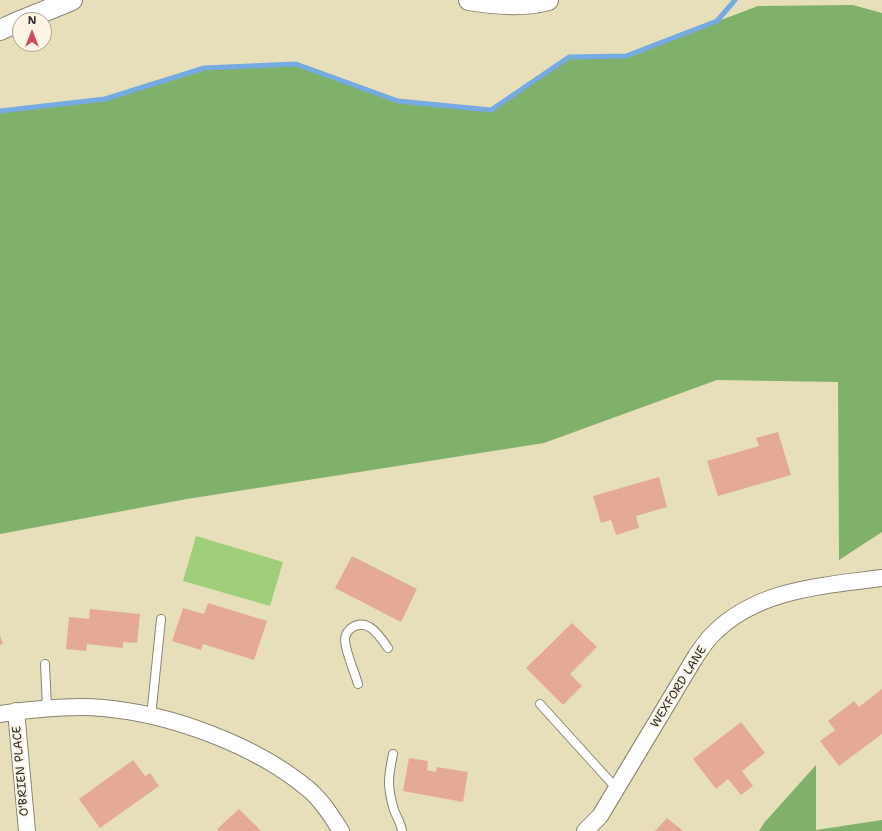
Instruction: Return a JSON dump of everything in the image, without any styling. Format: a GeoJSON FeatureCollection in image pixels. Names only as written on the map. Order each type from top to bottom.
{"type":"FeatureCollection","features":[{"type":"Feature","properties":{"kind":"street"},"geometry":{"type":"LineString","coordinates":[[43,12],[72,0]]}},
{"type":"Feature","properties":{"kind":"street"},"geometry":{"type":"LineString","coordinates":[[469,0],[488,3],[526,4],[548,0]]}},
{"type":"Feature","properties":{"kind":"street"},"geometry":{"type":"LineString","coordinates":[[0,30],[12,25]]}},
{"type":"Feature","properties":{"kind":"street","name":"WEXFORD LANE"},"geometry":{"type":"LineString","coordinates":[[585,831],[600,816],[696,656],[712,635],[729,619],[749,606],[770,598],[802,590],[882,578]]}},
{"type":"Feature","properties":{"kind":"street"},"geometry":{"type":"LineString","coordinates":[[8,712],[47,708],[103,708],[151,717],[217,736],[254,752],[309,789],[331,815],[341,831]]}},
{"type":"Feature","properties":{"kind":"street","name":"O'BRIEN PLACE"},"geometry":{"type":"LineString","coordinates":[[8,712],[27,831]]}},
{"type":"Feature","properties":{"kind":"lane"},"geometry":{"type":"LineString","coordinates":[[151,717],[161,619]]}},
{"type":"Feature","properties":{"kind":"lane"},"geometry":{"type":"LineString","coordinates":[[358,684],[345,640],[348,631],[354,626],[362,624],[374,629],[388,648]]}},
{"type":"Feature","properties":{"kind":"lane"},"geometry":{"type":"LineString","coordinates":[[45,664],[47,708]]}},
{"type":"Feature","properties":{"kind":"lane"},"geometry":{"type":"LineString","coordinates":[[540,704],[617,788]]}},
{"type":"Feature","properties":{"kind":"lane"},"geometry":{"type":"LineString","coordinates":[[393,754],[388,785],[395,813],[401,822],[402,831]]}},
{"type":"Feature","properties":{"kind":"green space"},"geometry":{"type":"Polygon","coordinates":[[[853,5],[882,13],[882,532],[839,560],[838,382],[717,380],[544,443],[187,499],[0,534],[0,111],[105,99],[204,68],[296,64],[398,101],[491,110],[569,57],[626,56],[758,6],[853,5]]]}},
{"type":"Feature","properties":{"kind":"green space"},"geometry":{"type":"Polygon","coordinates":[[[196,536],[283,562],[270,606],[183,581],[196,536]]]}},
{"type":"Feature","properties":{"kind":"green space"},"geometry":{"type":"Polygon","coordinates":[[[816,765],[816,830],[882,820],[882,831],[759,831],[764,823],[816,765]]]}},
{"type":"Feature","properties":{"kind":"building"},"geometry":{"type":"Polygon","coordinates":[[[778,432],[791,475],[718,496],[707,461],[759,446],[756,438],[778,432]]]}},
{"type":"Feature","properties":{"kind":"building"},"geometry":{"type":"Polygon","coordinates":[[[659,477],[667,507],[636,516],[639,528],[616,535],[611,520],[601,523],[593,496],[659,477]]]}},
{"type":"Feature","properties":{"kind":"building"},"geometry":{"type":"Polygon","coordinates":[[[352,556],[417,589],[401,622],[335,588],[352,556]]]}},
{"type":"Feature","properties":{"kind":"building"},"geometry":{"type":"Polygon","coordinates":[[[208,603],[267,621],[254,660],[203,644],[201,650],[172,641],[183,608],[204,614],[208,603]]]}},
{"type":"Feature","properties":{"kind":"building"},"geometry":{"type":"Polygon","coordinates":[[[90,609],[140,614],[137,643],[123,642],[123,648],[87,644],[86,651],[66,649],[69,617],[89,619],[90,609]]]}},
{"type":"Feature","properties":{"kind":"building"},"geometry":{"type":"Polygon","coordinates":[[[572,623],[597,647],[570,674],[582,686],[563,705],[526,668],[572,623]]]}},
{"type":"Feature","properties":{"kind":"building"},"geometry":{"type":"Polygon","coordinates":[[[0,635],[3,644],[0,645],[0,635]]]}},
{"type":"Feature","properties":{"kind":"building"},"geometry":{"type":"Polygon","coordinates":[[[882,689],[882,734],[839,766],[820,741],[835,730],[828,721],[854,701],[859,707],[882,689]]]}},
{"type":"Feature","properties":{"kind":"building"},"geometry":{"type":"Polygon","coordinates":[[[741,722],[765,753],[742,771],[753,786],[741,795],[728,779],[716,789],[693,759],[741,722]]]}},
{"type":"Feature","properties":{"kind":"building"},"geometry":{"type":"Polygon","coordinates":[[[409,758],[428,761],[427,770],[436,772],[437,767],[468,772],[463,802],[403,791],[409,758]]]}},
{"type":"Feature","properties":{"kind":"building"},"geometry":{"type":"Polygon","coordinates":[[[133,760],[145,776],[150,773],[159,786],[100,828],[79,799],[133,760]]]}},
{"type":"Feature","properties":{"kind":"building"},"geometry":{"type":"Polygon","coordinates":[[[239,809],[261,831],[219,831],[217,829],[239,809]]]}},
{"type":"Feature","properties":{"kind":"building"},"geometry":{"type":"Polygon","coordinates":[[[667,818],[683,831],[655,831],[667,818]]]}},
{"type":"Feature","properties":{"kind":"waterway"},"geometry":{"type":"LineString","coordinates":[[0,111],[105,99],[204,68],[296,64],[398,101],[491,110],[569,57],[626,56],[717,21],[735,0]]}}]}
